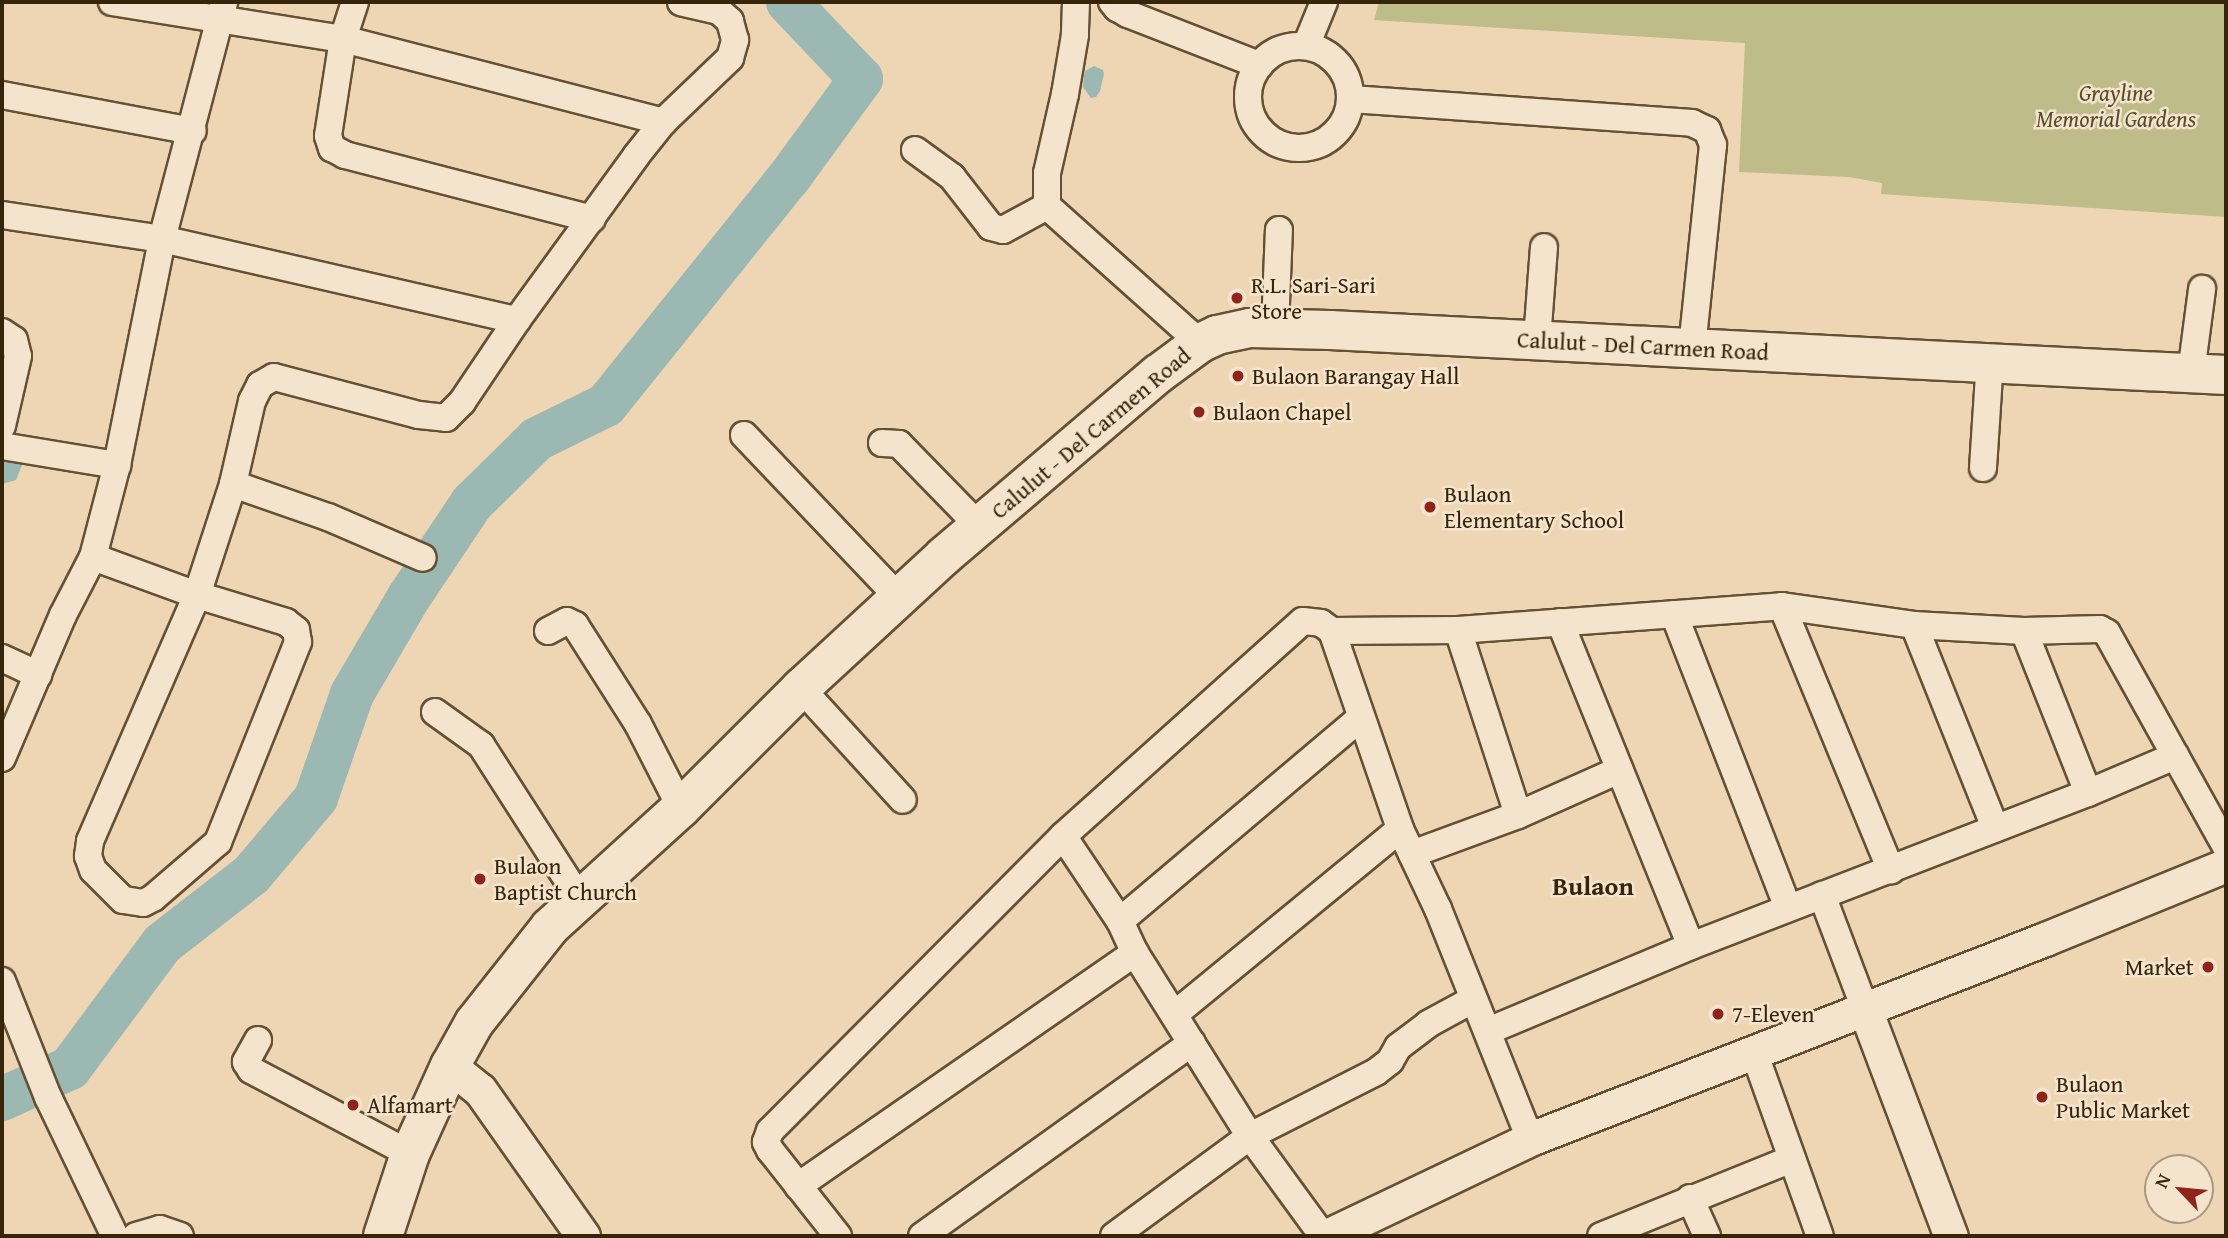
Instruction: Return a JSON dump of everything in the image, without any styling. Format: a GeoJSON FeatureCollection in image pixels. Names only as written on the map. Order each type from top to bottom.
{"type":"FeatureCollection","features":[{"type":"Feature","properties":{"kind":"main road","name":"Calulut - Del Carmen Road"},"geometry":{"type":"LineString","coordinates":[[383,1236],[410,1154],[450,1066],[474,1023],[512,971],[550,927],[681,808],[801,688],[979,526],[1149,381],[1200,343],[1231,331],[1275,328],[1829,357],[1990,361],[2209,374]]}},
{"type":"Feature","properties":{"kind":"street"},"geometry":{"type":"LineString","coordinates":[[112,2],[222,9],[663,122]]}},
{"type":"Feature","properties":{"kind":"street"},"geometry":{"type":"LineString","coordinates":[[355,2],[343,39],[328,136],[332,148],[345,155],[592,219]]}},
{"type":"Feature","properties":{"kind":"street"},"geometry":{"type":"LineString","coordinates":[[93,557],[197,595],[286,622],[296,630],[298,642],[218,842],[153,898],[143,903],[123,901],[93,870],[88,856],[90,841],[197,595],[233,484],[252,401],[260,385],[274,377],[419,415],[446,418],[462,402],[517,320],[663,122],[730,58],[735,40],[730,21],[719,10],[681,2]]}},
{"type":"Feature","properties":{"kind":"street"},"geometry":{"type":"LineString","coordinates":[[1076,2],[1075,35],[1065,94],[1047,173],[1047,206],[1200,343]]}},
{"type":"Feature","properties":{"kind":"street"},"geometry":{"type":"LineString","coordinates":[[1112,2],[1128,14],[1259,65]]}},
{"type":"Feature","properties":{"kind":"street"},"geometry":{"type":"LineString","coordinates":[[1307,46],[1324,2]]}},
{"type":"Feature","properties":{"kind":"street"},"geometry":{"type":"LineString","coordinates":[[2,758],[63,615],[93,557],[117,465],[162,239],[193,131],[222,9]]}},
{"type":"Feature","properties":{"kind":"street"},"geometry":{"type":"LineString","coordinates":[[1289,46],[1307,46],[1330,55],[1346,75],[1351,99],[1346,120],[1333,136],[1315,146],[1294,149],[1279,145],[1265,136],[1249,110],[1251,78],[1259,65],[1272,53],[1289,46]]}},
{"type":"Feature","properties":{"kind":"street"},"geometry":{"type":"LineString","coordinates":[[2,96],[193,131]]}},
{"type":"Feature","properties":{"kind":"street"},"geometry":{"type":"LineString","coordinates":[[1351,99],[1692,123],[1707,130],[1713,145],[1692,348]]}},
{"type":"Feature","properties":{"kind":"street"},"geometry":{"type":"LineString","coordinates":[[915,150],[952,177],[991,227],[1003,230],[1047,206]]}},
{"type":"Feature","properties":{"kind":"street"},"geometry":{"type":"LineString","coordinates":[[2,215],[162,239],[517,320]]}},
{"type":"Feature","properties":{"kind":"street"},"geometry":{"type":"LineString","coordinates":[[1275,328],[1279,230]]}},
{"type":"Feature","properties":{"kind":"street"},"geometry":{"type":"LineString","coordinates":[[1536,340],[1544,247]]}},
{"type":"Feature","properties":{"kind":"street"},"geometry":{"type":"LineString","coordinates":[[2202,289],[2209,374]]}},
{"type":"Feature","properties":{"kind":"street"},"geometry":{"type":"LineString","coordinates":[[2,332],[14,340],[18,356],[2,426]]}},
{"type":"Feature","properties":{"kind":"street"},"geometry":{"type":"LineString","coordinates":[[1983,468],[1990,361]]}},
{"type":"Feature","properties":{"kind":"street"},"geometry":{"type":"LineString","coordinates":[[744,435],[899,598]]}},
{"type":"Feature","properties":{"kind":"street"},"geometry":{"type":"LineString","coordinates":[[881,443],[899,444],[979,526]]}},
{"type":"Feature","properties":{"kind":"street"},"geometry":{"type":"LineString","coordinates":[[2,446],[117,465]]}},
{"type":"Feature","properties":{"kind":"street"},"geometry":{"type":"LineString","coordinates":[[233,484],[328,517],[423,558]]}},
{"type":"Feature","properties":{"kind":"street"},"geometry":{"type":"LineString","coordinates":[[1782,606],[1891,870]]}},
{"type":"Feature","properties":{"kind":"street"},"geometry":{"type":"LineString","coordinates":[[1332,631],[1458,630],[1782,606],[1914,625],[2024,631],[2100,629],[2107,633],[2226,847]]}},
{"type":"Feature","properties":{"kind":"street"},"geometry":{"type":"LineString","coordinates":[[1674,614],[1788,908]]}},
{"type":"Feature","properties":{"kind":"street"},"geometry":{"type":"LineString","coordinates":[[548,631],[567,621],[575,625],[638,724],[681,808]]}},
{"type":"Feature","properties":{"kind":"street"},"geometry":{"type":"LineString","coordinates":[[838,1236],[770,1150],[766,1142],[770,1131],[1063,836],[1303,621],[1321,623],[1332,631],[1400,829],[1438,909],[1472,1000],[1488,1031],[1530,1139]]}},
{"type":"Feature","properties":{"kind":"street"},"geometry":{"type":"LineString","coordinates":[[1560,622],[1691,946]]}},
{"type":"Feature","properties":{"kind":"street"},"geometry":{"type":"LineString","coordinates":[[1914,625],[1995,828]]}},
{"type":"Feature","properties":{"kind":"street"},"geometry":{"type":"LineString","coordinates":[[1458,630],[1518,816]]}},
{"type":"Feature","properties":{"kind":"street"},"geometry":{"type":"LineString","coordinates":[[2024,631],[2088,793]]}},
{"type":"Feature","properties":{"kind":"street"},"geometry":{"type":"LineString","coordinates":[[2,658],[38,676]]}},
{"type":"Feature","properties":{"kind":"street"},"geometry":{"type":"LineString","coordinates":[[801,688],[903,800]]}},
{"type":"Feature","properties":{"kind":"street"},"geometry":{"type":"LineString","coordinates":[[435,712],[481,745],[581,901]]}},
{"type":"Feature","properties":{"kind":"street"},"geometry":{"type":"LineString","coordinates":[[1120,921],[1360,718]]}},
{"type":"Feature","properties":{"kind":"street"},"geometry":{"type":"LineString","coordinates":[[1488,1031],[1691,946],[2088,793],[2175,756]]}},
{"type":"Feature","properties":{"kind":"street"},"geometry":{"type":"LineString","coordinates":[[1412,854],[1518,816],[1619,769]]}},
{"type":"Feature","properties":{"kind":"street"},"geometry":{"type":"LineString","coordinates":[[1175,1014],[1400,829]]}},
{"type":"Feature","properties":{"kind":"street"},"geometry":{"type":"LineString","coordinates":[[1063,836],[1120,921],[1135,953],[1250,1136],[1325,1236],[1530,1139],[2226,865]]}},
{"type":"Feature","properties":{"kind":"street"},"geometry":{"type":"LineString","coordinates":[[1822,895],[1951,1236]]}},
{"type":"Feature","properties":{"kind":"street"},"geometry":{"type":"LineString","coordinates":[[799,1186],[1135,953]]}},
{"type":"Feature","properties":{"kind":"street"},"geometry":{"type":"LineString","coordinates":[[2,981],[48,1097],[116,1236]]}},
{"type":"Feature","properties":{"kind":"street"},"geometry":{"type":"LineString","coordinates":[[1114,1236],[1250,1136],[1376,1072],[1390,1061],[1398,1046],[1428,1024],[1472,1000]]}},
{"type":"Feature","properties":{"kind":"street"},"geometry":{"type":"LineString","coordinates":[[258,1040],[246,1062],[251,1070],[410,1154]]}},
{"type":"Feature","properties":{"kind":"street"},"geometry":{"type":"LineString","coordinates":[[922,1236],[1192,1043]]}},
{"type":"Feature","properties":{"kind":"street"},"geometry":{"type":"LineString","coordinates":[[1754,1052],[1820,1236]]}},
{"type":"Feature","properties":{"kind":"street"},"geometry":{"type":"LineString","coordinates":[[450,1066],[480,1090],[583,1236]]}},
{"type":"Feature","properties":{"kind":"street"},"geometry":{"type":"LineString","coordinates":[[1601,1236],[1792,1159]]}},
{"type":"Feature","properties":{"kind":"street"},"geometry":{"type":"LineString","coordinates":[[1690,1198],[1706,1236]]}},
{"type":"Feature","properties":{"kind":"street"},"geometry":{"type":"LineString","coordinates":[[136,1236],[160,1229],[180,1236]]}},
{"type":"Feature","properties":{"kind":"green space","name":"Grayline Memorial Gardens"},"geometry":{"type":"Polygon","coordinates":[[[1379,2],[2226,2],[2226,217],[1881,194],[1882,183],[1849,177],[1739,172],[1745,43],[1374,20],[1379,2]]]}},
{"type":"Feature","properties":{"kind":"water"},"geometry":{"type":"Polygon","coordinates":[[[1094,66],[1103,70],[1104,74],[1100,91],[1096,97],[1091,98],[1083,87],[1084,76],[1085,71],[1094,66]]]}},
{"type":"Feature","properties":{"kind":"water"},"geometry":{"type":"Polygon","coordinates":[[[2,450],[18,457],[22,465],[16,480],[2,484],[2,450]]]}},
{"type":"Feature","properties":{"kind":"waterway"},"geometry":{"type":"LineString","coordinates":[[2,1099],[70,1068],[162,944],[251,875],[316,798],[352,694],[409,597],[472,503],[537,439],[606,405],[788,179],[861,79],[788,2]]}},
{"type":"Feature","properties":{"kind":"place","name":"R.L. Sari-Sari Store"},"geometry":{"type":"Point","coordinates":[1237,298]}},
{"type":"Feature","properties":{"kind":"place","name":"Bulaon Barangay Hall"},"geometry":{"type":"Point","coordinates":[1238,376]}},
{"type":"Feature","properties":{"kind":"place","name":"Bulaon Chapel"},"geometry":{"type":"Point","coordinates":[1199,412]}},
{"type":"Feature","properties":{"kind":"place","name":"Bulaon Elementary School"},"geometry":{"type":"Point","coordinates":[1430,507]}},
{"type":"Feature","properties":{"kind":"place","name":"Bulaon Baptist Church"},"geometry":{"type":"Point","coordinates":[480,879]}},
{"type":"Feature","properties":{"kind":"place","name":"Market"},"geometry":{"type":"Point","coordinates":[2208,967]}},
{"type":"Feature","properties":{"kind":"place","name":"7-Eleven"},"geometry":{"type":"Point","coordinates":[1718,1014]}},
{"type":"Feature","properties":{"kind":"place","name":"Bulaon Public Market"},"geometry":{"type":"Point","coordinates":[2042,1097]}},
{"type":"Feature","properties":{"kind":"place","name":"Alfamart"},"geometry":{"type":"Point","coordinates":[353,1105]}},
{"type":"Feature","properties":{"kind":"district","name":"Bulaon"},"geometry":{"type":"Point","coordinates":[1593,886]}}]}
